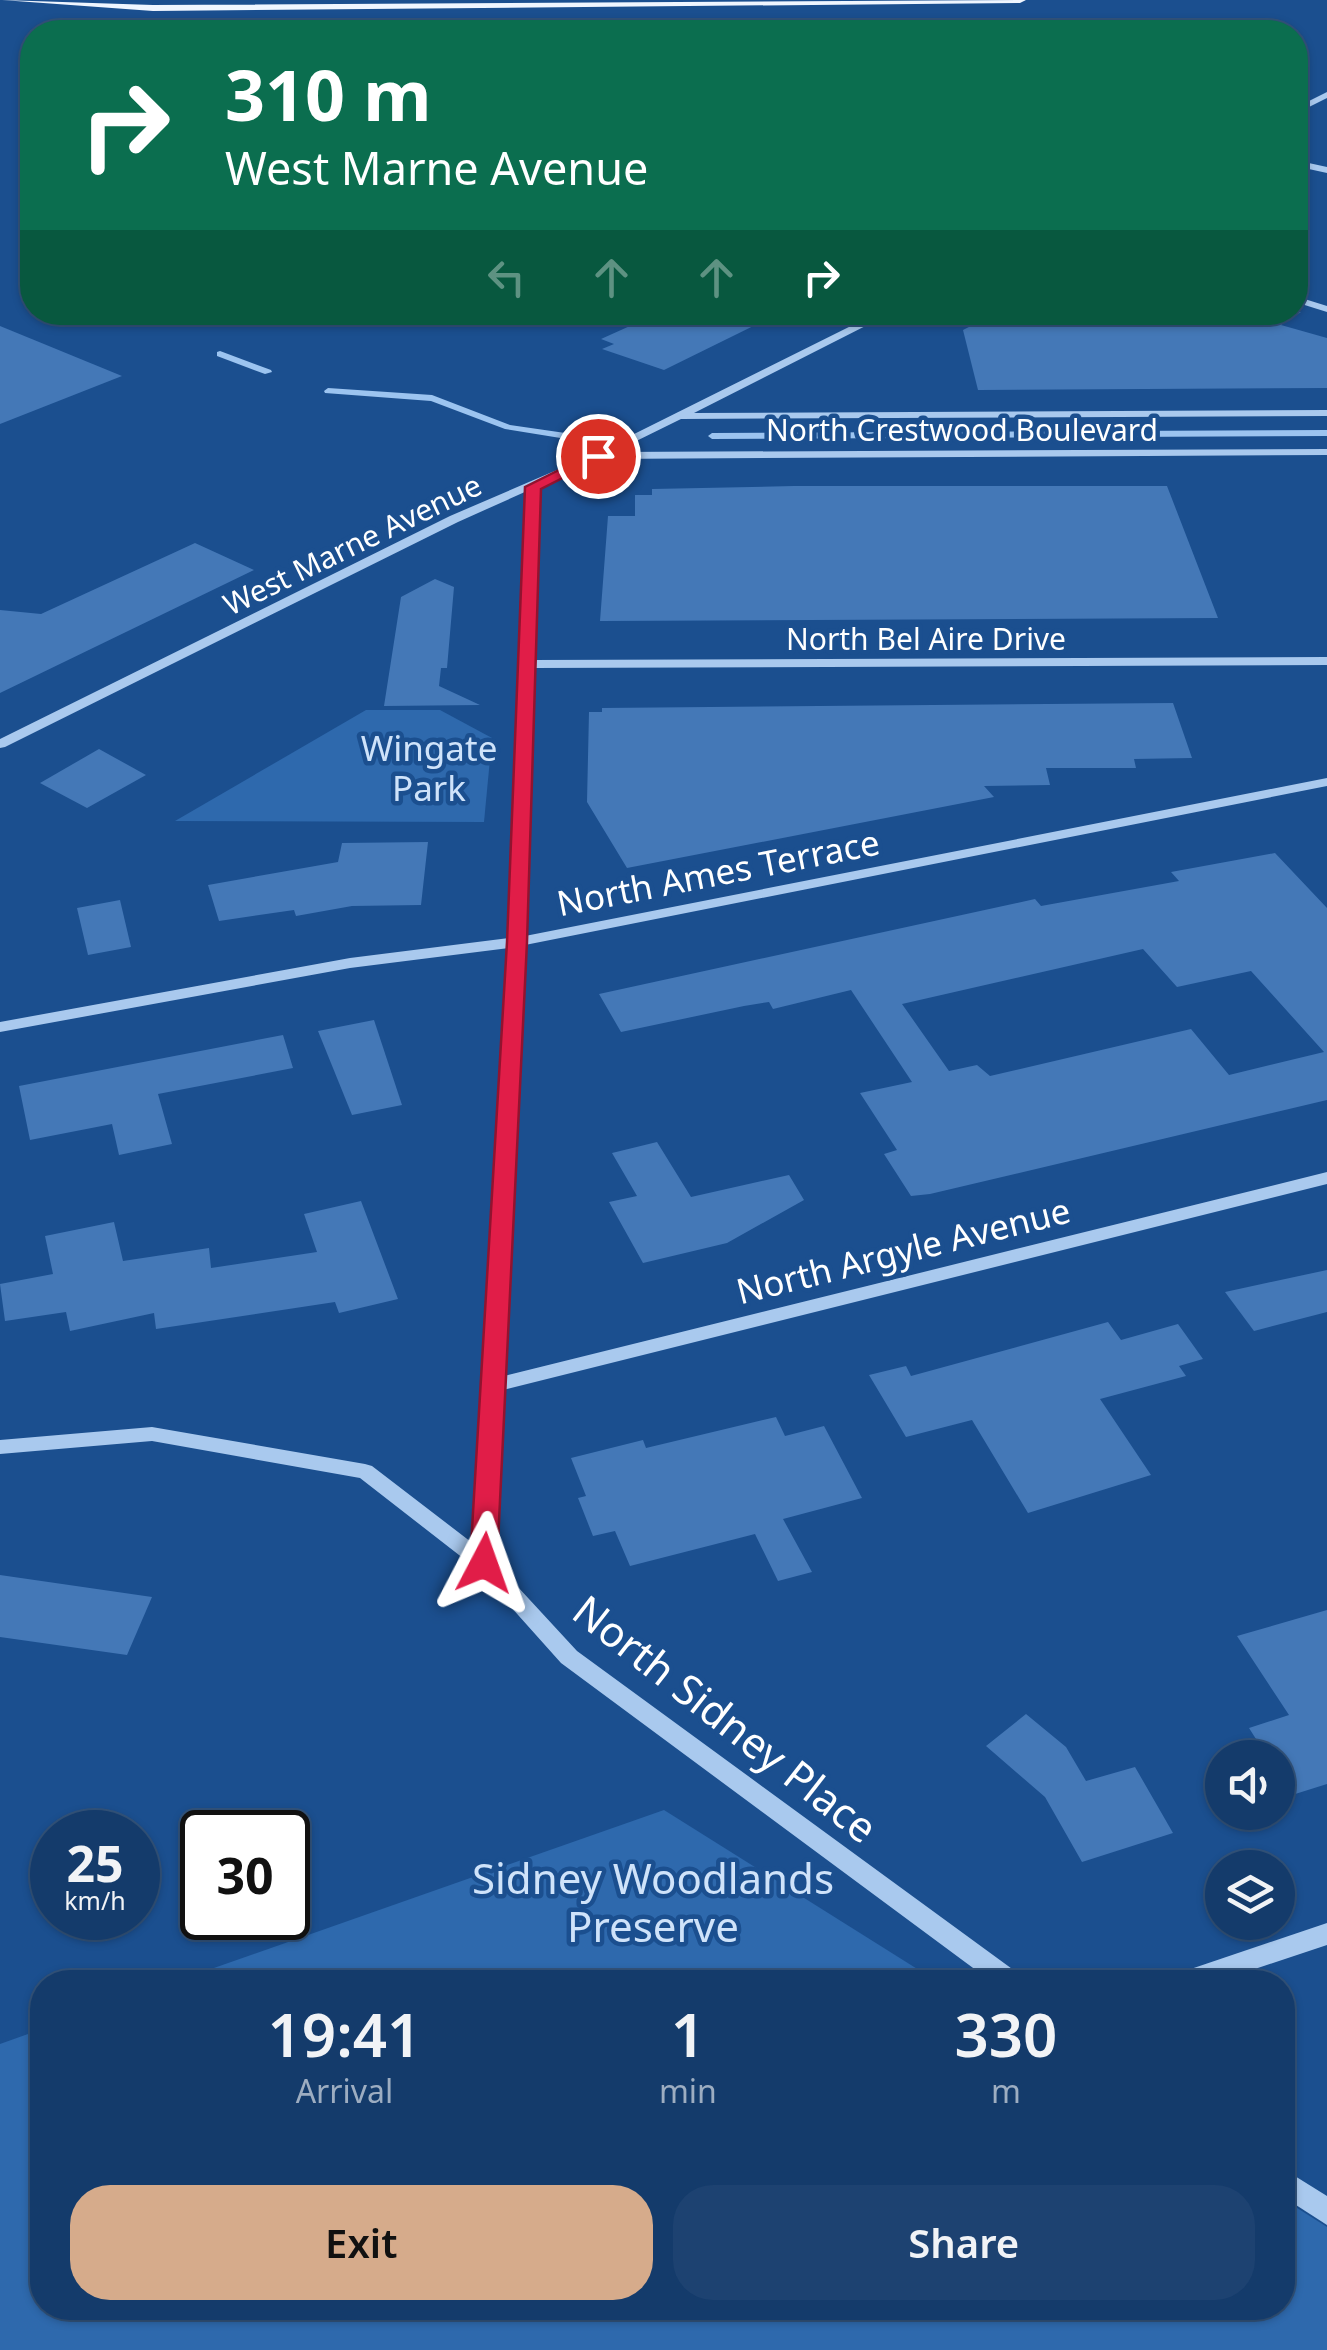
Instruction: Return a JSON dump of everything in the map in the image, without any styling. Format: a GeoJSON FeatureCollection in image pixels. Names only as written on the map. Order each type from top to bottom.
{"type":"FeatureCollection","features":[{"type":"Feature","properties":{"kind":"main road"},"geometry":{"type":"LineString","coordinates":[[8,0],[153,8],[1020,0]]}},
{"type":"Feature","properties":{"kind":"street","name":"West Marne Avenue"},"geometry":{"type":"LineString","coordinates":[[0,744],[454,519],[533,487],[862,325]]}},
{"type":"Feature","properties":{"kind":"street","name":"North Crestwood Boulevard"},"geometry":{"type":"LineString","coordinates":[[676,416],[1327,413]]}},
{"type":"Feature","properties":{"kind":"street","name":"North Crestwood Boulevard"},"geometry":{"type":"LineString","coordinates":[[598,456],[1327,452]]}},
{"type":"Feature","properties":{"kind":"street"},"geometry":{"type":"LineString","coordinates":[[484,1563],[517,942],[533,487]]}},
{"type":"Feature","properties":{"kind":"street","name":"North Bel Aire Drive"},"geometry":{"type":"LineString","coordinates":[[525,664],[1327,661]]}},
{"type":"Feature","properties":{"kind":"street","name":"North Ames Terrace"},"geometry":{"type":"LineString","coordinates":[[0,1028],[350,963],[517,942],[1327,782]]}},
{"type":"Feature","properties":{"kind":"street","name":"North Argyle Avenue"},"geometry":{"type":"LineString","coordinates":[[495,1385],[1327,1178]]}},
{"type":"Feature","properties":{"kind":"street","name":"North Sidney Place"},"geometry":{"type":"LineString","coordinates":[[0,1447],[152,1434],[365,1471],[484,1563],[569,1657],[994,1970]]}},
{"type":"Feature","properties":{"kind":"street"},"geometry":{"type":"LineString","coordinates":[[1221,1970],[1327,1934]]}},
{"type":"Feature","properties":{"kind":"street"},"geometry":{"type":"LineString","coordinates":[[1295,2189],[1327,2212]]}},
{"type":"Feature","properties":{"kind":"green space","name":"Wingate Park"},"geometry":{"type":"Polygon","coordinates":[[[366,710],[440,710],[492,738],[484,822],[175,821],[366,710]]]}},
{"type":"Feature","properties":{"kind":"green space","name":"Sidney Woodlands Preserve"},"geometry":{"type":"Polygon","coordinates":[[[664,1810],[919,1970],[208,1970],[294,1940],[310,1940],[310,1934],[664,1810]]]}},
{"type":"Feature","properties":{"kind":"green space"},"geometry":{"type":"Polygon","coordinates":[[[30,2033],[30,2320],[1295,2320],[1295,2207],[1327,2227],[1327,2350],[0,2350],[0,2044],[30,2033]]]}},
{"type":"Feature","properties":{"kind":"building"},"geometry":{"type":"Polygon","coordinates":[[[632,325],[756,325],[664,370],[602,349],[614,344],[601,339],[632,325]]]}},
{"type":"Feature","properties":{"kind":"building"},"geometry":{"type":"Polygon","coordinates":[[[973,325],[1281,325],[1327,338],[1327,388],[978,390],[963,330],[973,325]]]}},
{"type":"Feature","properties":{"kind":"building"},"geometry":{"type":"Polygon","coordinates":[[[0,326],[122,376],[0,424],[0,326]]]}},
{"type":"Feature","properties":{"kind":"building"},"geometry":{"type":"Polygon","coordinates":[[[1167,486],[1218,618],[600,621],[608,516],[635,516],[635,495],[652,495],[652,489],[1167,486]]]}},
{"type":"Feature","properties":{"kind":"building"},"geometry":{"type":"Polygon","coordinates":[[[195,543],[254,570],[0,693],[0,610],[41,614],[195,543]]]}},
{"type":"Feature","properties":{"kind":"building"},"geometry":{"type":"Polygon","coordinates":[[[435,579],[454,587],[447,668],[441,668],[439,686],[480,705],[384,706],[401,597],[435,579]]]}},
{"type":"Feature","properties":{"kind":"building"},"geometry":{"type":"Polygon","coordinates":[[[1173,703],[1192,758],[1134,759],[1136,768],[1046,768],[1050,785],[984,786],[994,797],[627,868],[587,802],[589,712],[602,712],[602,708],[1173,703]]]}},
{"type":"Feature","properties":{"kind":"building"},"geometry":{"type":"Polygon","coordinates":[[[99,749],[146,775],[87,808],[40,783],[99,749]]]}},
{"type":"Feature","properties":{"kind":"building"},"geometry":{"type":"Polygon","coordinates":[[[428,842],[421,905],[352,906],[296,916],[294,910],[219,921],[208,885],[338,862],[342,843],[428,842]]]}},
{"type":"Feature","properties":{"kind":"building"},"geometry":{"type":"Polygon","coordinates":[[[1275,853],[1327,908],[1327,1100],[911,1196],[884,1154],[897,1150],[860,1093],[912,1082],[851,990],[773,1009],[769,1002],[621,1032],[599,994],[1035,899],[1041,906],[1179,881],[1171,872],[1275,853]],[[1143,949],[902,1004],[949,1071],[977,1065],[990,1076],[1191,1029],[1229,1075],[1324,1052],[1251,971],[1177,987],[1143,949]]]}},
{"type":"Feature","properties":{"kind":"building"},"geometry":{"type":"Polygon","coordinates":[[[120,900],[131,947],[88,955],[77,908],[120,900]]]}},
{"type":"Feature","properties":{"kind":"building"},"geometry":{"type":"Polygon","coordinates":[[[374,1020],[402,1105],[352,1115],[318,1031],[374,1020]]]}},
{"type":"Feature","properties":{"kind":"building"},"geometry":{"type":"Polygon","coordinates":[[[283,1035],[293,1068],[158,1094],[172,1144],[119,1155],[112,1124],[30,1140],[19,1086],[283,1035]]]}},
{"type":"Feature","properties":{"kind":"building"},"geometry":{"type":"Polygon","coordinates":[[[657,1142],[691,1197],[789,1175],[804,1200],[727,1243],[643,1263],[609,1202],[637,1196],[612,1153],[657,1142]]]}},
{"type":"Feature","properties":{"kind":"building"},"geometry":{"type":"Polygon","coordinates":[[[361,1201],[398,1299],[339,1313],[335,1302],[156,1329],[154,1313],[70,1331],[66,1312],[5,1321],[0,1284],[53,1274],[45,1236],[114,1222],[123,1261],[209,1248],[211,1268],[317,1252],[304,1214],[361,1201]]]}},
{"type":"Feature","properties":{"kind":"building"},"geometry":{"type":"Polygon","coordinates":[[[1327,1270],[1327,1312],[1254,1331],[1225,1292],[1327,1270]]]}},
{"type":"Feature","properties":{"kind":"building"},"geometry":{"type":"Polygon","coordinates":[[[1108,1322],[1121,1340],[1178,1324],[1203,1359],[1179,1366],[1186,1376],[1100,1399],[1151,1475],[1028,1513],[972,1420],[906,1437],[869,1375],[906,1366],[911,1376],[1108,1322]]]}},
{"type":"Feature","properties":{"kind":"building"},"geometry":{"type":"Polygon","coordinates":[[[776,1417],[785,1436],[824,1426],[862,1498],[783,1519],[812,1572],[778,1581],[755,1534],[630,1566],[615,1531],[593,1536],[578,1498],[586,1496],[571,1458],[643,1440],[646,1448],[776,1417]]]}},
{"type":"Feature","properties":{"kind":"building"},"geometry":{"type":"Polygon","coordinates":[[[0,1575],[152,1597],[127,1655],[0,1637],[0,1575]]]}},
{"type":"Feature","properties":{"kind":"building"},"geometry":{"type":"Polygon","coordinates":[[[1327,1610],[1327,1784],[1295,1794],[1295,1740],[1257,1740],[1249,1728],[1289,1715],[1237,1636],[1327,1610]]]}},
{"type":"Feature","properties":{"kind":"building"},"geometry":{"type":"Polygon","coordinates":[[[1026,1714],[1066,1747],[1086,1781],[1135,1767],[1173,1833],[1082,1862],[1045,1797],[986,1746],[1026,1714]]]}},
{"type":"Feature","properties":{"kind":"waterway"},"geometry":{"type":"LineString","coordinates":[[220,354],[268,372]]}},
{"type":"Feature","properties":{"kind":"waterway"},"geometry":{"type":"LineString","coordinates":[[328,391],[432,398],[508,427],[579,438]]}},
{"type":"Feature","properties":{"kind":"waterway"},"geometry":{"type":"LineString","coordinates":[[712,436],[1327,433]]}},
{"type":"Feature","properties":{"kind":"route"},"geometry":{"type":"LineString","coordinates":[[484,1563],[517,942],[533,487],[598,456]]}}]}
